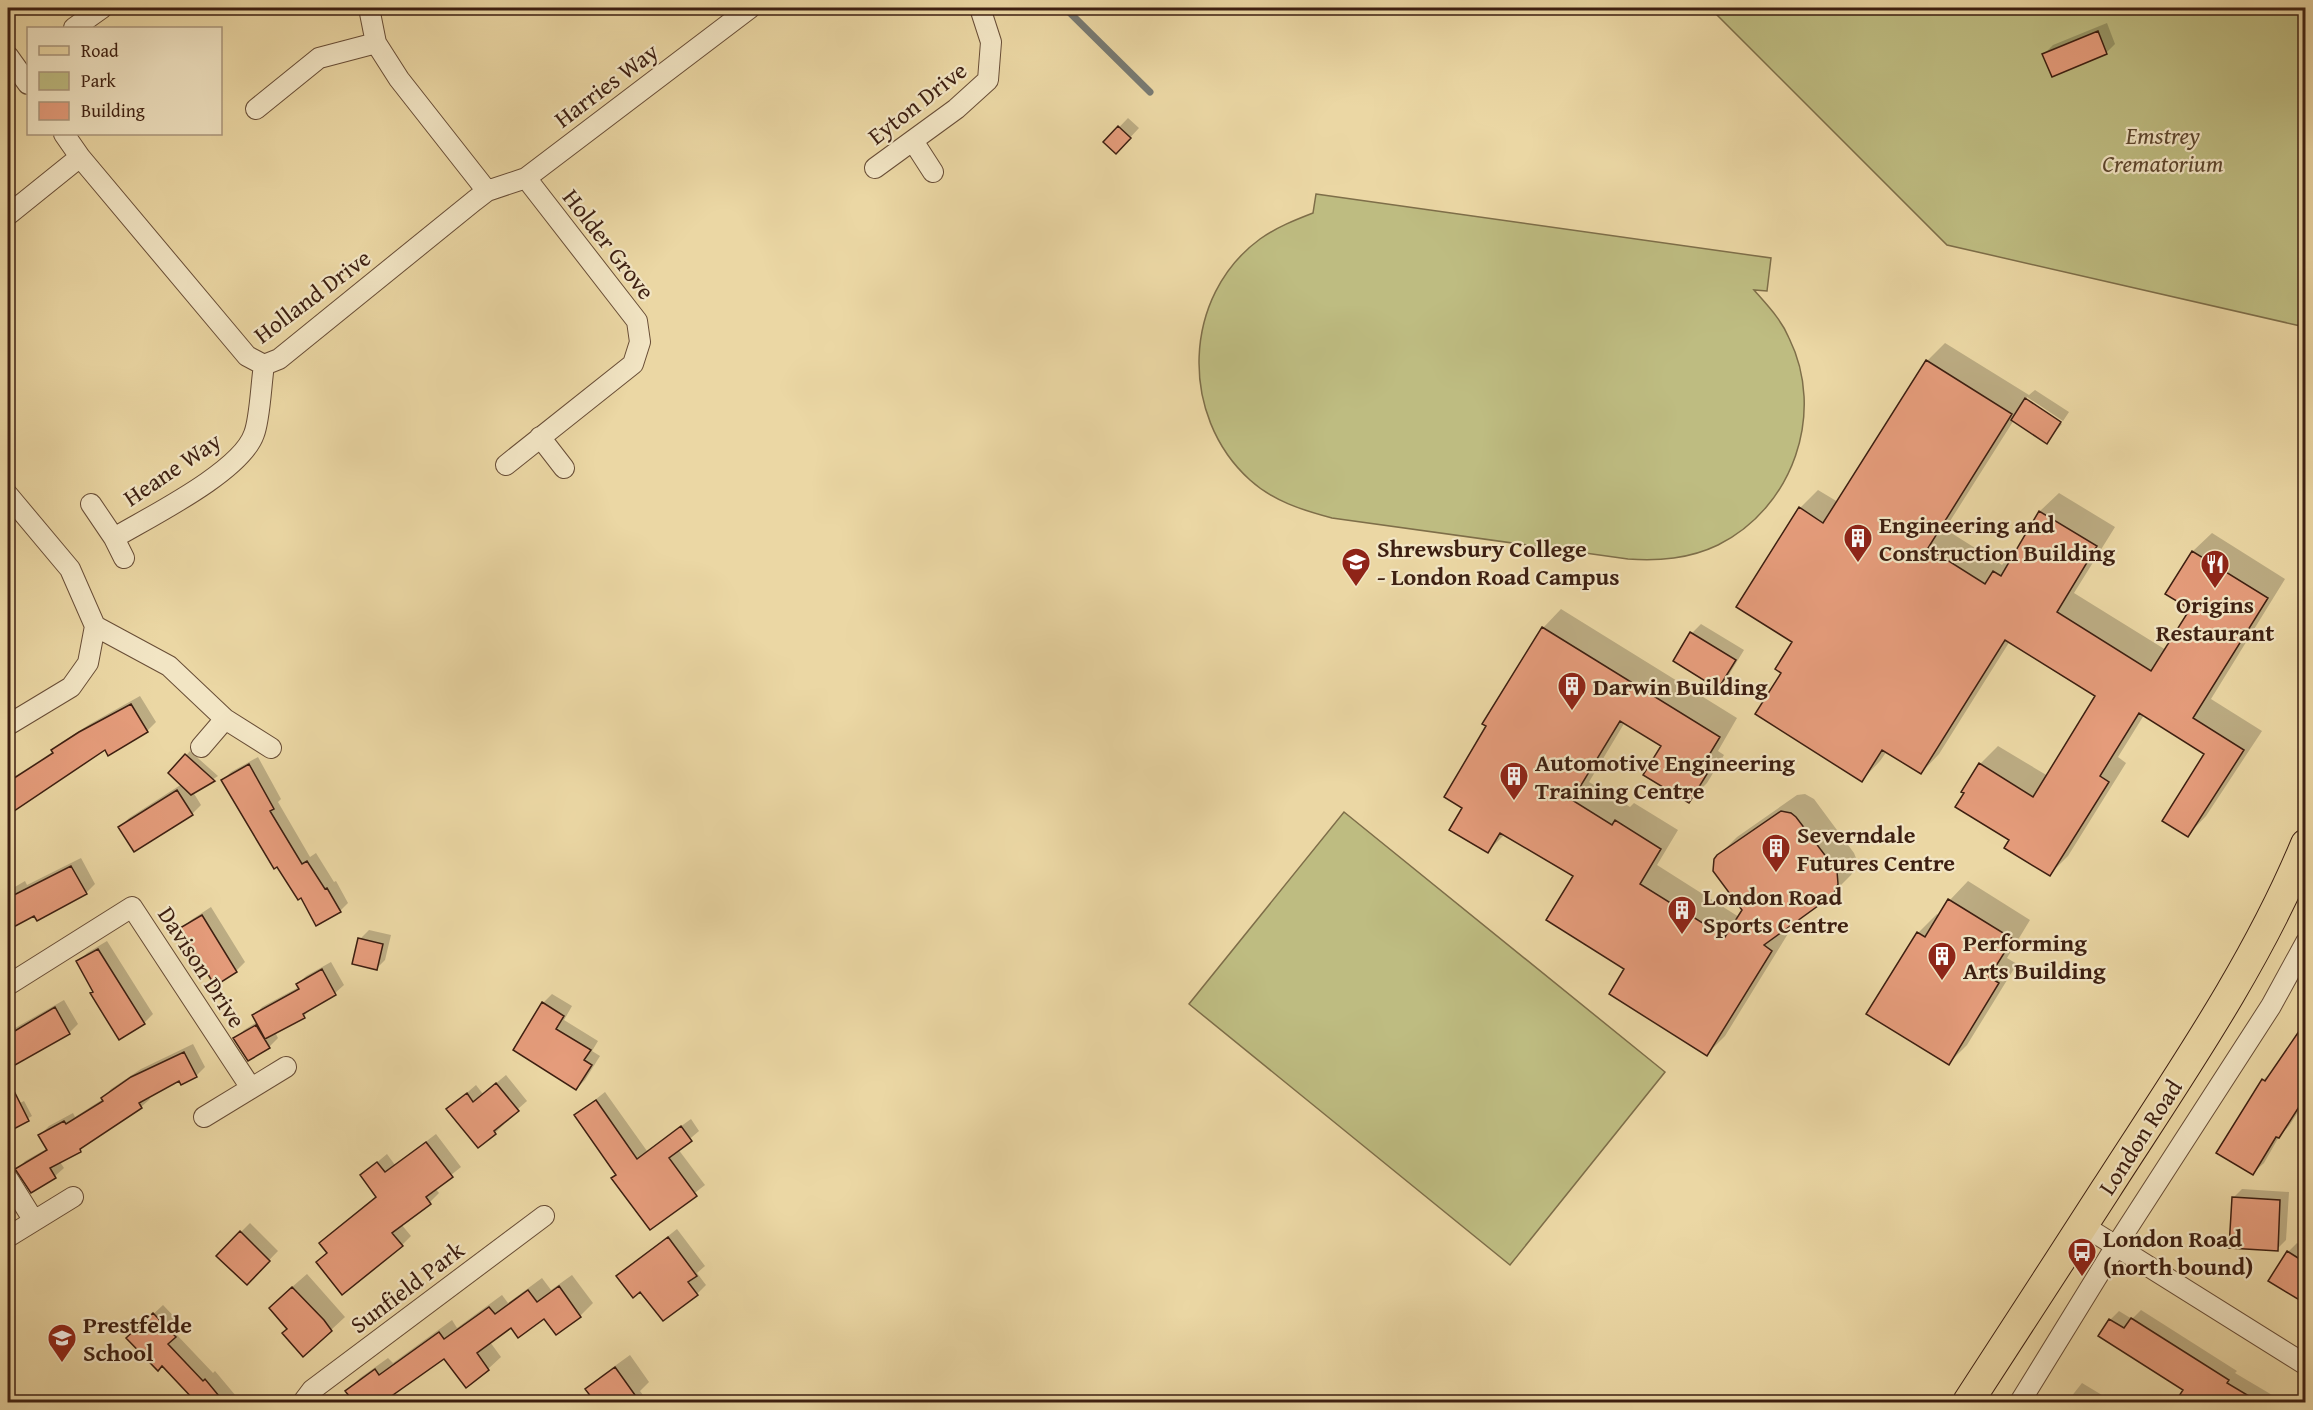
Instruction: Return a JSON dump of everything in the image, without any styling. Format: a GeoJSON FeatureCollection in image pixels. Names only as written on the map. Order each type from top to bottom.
{"type":"FeatureCollection","features":[{"type":"Feature","properties":{"kind":"main road","name":"London Road"},"geometry":{"type":"LineString","coordinates":[[1968,1402],[2084,1226],[2250,962],[2303,858]]}},
{"type":"Feature","properties":{"kind":"street"},"geometry":{"type":"LineString","coordinates":[[75,27],[102,8]]}},
{"type":"Feature","properties":{"kind":"street"},"geometry":{"type":"LineString","coordinates":[[369,8],[376,43],[399,79],[487,191]]}},
{"type":"Feature","properties":{"kind":"street","name":"Harries Way"},"geometry":{"type":"LineString","coordinates":[[487,191],[526,178],[750,8]]}},
{"type":"Feature","properties":{"kind":"street","name":"Eyton Drive"},"geometry":{"type":"LineString","coordinates":[[875,168],[956,110],[988,80],[991,42],[980,8]]}},
{"type":"Feature","properties":{"kind":"street"},"geometry":{"type":"LineString","coordinates":[[256,109],[319,58],[376,43]]}},
{"type":"Feature","properties":{"kind":"street","name":"Holland Drive"},"geometry":{"type":"LineString","coordinates":[[65,135],[80,157],[247,356],[264,365],[279,359],[487,191]]}},
{"type":"Feature","properties":{"kind":"street"},"geometry":{"type":"LineString","coordinates":[[913,141],[933,172]]}},
{"type":"Feature","properties":{"kind":"street"},"geometry":{"type":"LineString","coordinates":[[8,215],[80,157]]}},
{"type":"Feature","properties":{"kind":"street","name":"Holder Grove"},"geometry":{"type":"LineString","coordinates":[[506,465],[633,364],[640,342],[637,321],[526,178]]}},
{"type":"Feature","properties":{"kind":"street","name":"Heane Way"},"geometry":{"type":"LineString","coordinates":[[114,538],[218,475],[241,455],[254,435],[264,365]]}},
{"type":"Feature","properties":{"kind":"street"},"geometry":{"type":"LineString","coordinates":[[540,437],[564,468]]}},
{"type":"Feature","properties":{"kind":"street"},"geometry":{"type":"LineString","coordinates":[[8,495],[70,569],[95,626],[88,663],[70,687],[8,725]]}},
{"type":"Feature","properties":{"kind":"street"},"geometry":{"type":"LineString","coordinates":[[91,504],[114,538],[124,558]]}},
{"type":"Feature","properties":{"kind":"street"},"geometry":{"type":"LineString","coordinates":[[95,626],[169,666],[225,719],[271,747]]}},
{"type":"Feature","properties":{"kind":"street"},"geometry":{"type":"LineString","coordinates":[[201,747],[225,719]]}},
{"type":"Feature","properties":{"kind":"street","name":"Davison Drive"},"geometry":{"type":"LineString","coordinates":[[8,985],[132,907],[251,1088]]}},
{"type":"Feature","properties":{"kind":"street","name":"London Road"},"geometry":{"type":"LineString","coordinates":[[2020,1402],[2116,1246],[2259,1024],[2306,942]]}},
{"type":"Feature","properties":{"kind":"street"},"geometry":{"type":"LineString","coordinates":[[204,1117],[286,1067]]}},
{"type":"Feature","properties":{"kind":"street"},"geometry":{"type":"LineString","coordinates":[[8,1179],[34,1221]]}},
{"type":"Feature","properties":{"kind":"street"},"geometry":{"type":"LineString","coordinates":[[8,1237],[72,1197]]}},
{"type":"Feature","properties":{"kind":"street","name":"Sunfield Park"},"geometry":{"type":"LineString","coordinates":[[303,1402],[312,1390],[544,1216]]}},
{"type":"Feature","properties":{"kind":"street"},"geometry":{"type":"LineString","coordinates":[[2084,1226],[2306,1365]]}},
{"type":"Feature","properties":{"kind":"green space","name":"Emstrey Crematorium"},"geometry":{"type":"Polygon","coordinates":[[[1710,8],[2305,8],[2305,327],[1947,245],[1710,8]]]}},
{"type":"Feature","properties":{"kind":"green space"},"geometry":{"type":"Polygon","coordinates":[[[1316,194],[1771,258],[1767,291],[1754,290],[1786,331],[1800,367],[1804,397],[1803,427],[1796,456],[1783,483],[1766,508],[1744,529],[1718,545],[1685,556],[1651,560],[1628,559],[1332,518],[1299,508],[1268,494],[1250,480],[1227,454],[1211,423],[1201,391],[1199,357],[1204,323],[1216,292],[1234,263],[1266,235],[1313,213],[1316,194]]]}},
{"type":"Feature","properties":{"kind":"green space"},"geometry":{"type":"Polygon","coordinates":[[[1344,812],[1665,1072],[1510,1265],[1189,1004],[1344,812]]]}},
{"type":"Feature","properties":{"kind":"building"},"geometry":{"type":"Polygon","coordinates":[[[2098,31],[2107,54],[2052,77],[2042,54],[2098,31]]]}},
{"type":"Feature","properties":{"kind":"building"},"geometry":{"type":"Polygon","coordinates":[[[1118,126],[1131,138],[1116,154],[1103,142],[1118,126]]]}},
{"type":"Feature","properties":{"kind":"building"},"geometry":{"type":"Polygon","coordinates":[[[1926,360],[2012,414],[1928,548],[1985,584],[1993,571],[2001,576],[2039,511],[2097,546],[2057,612],[2151,671],[2190,609],[2165,594],[2192,551],[2268,598],[2193,718],[2244,750],[2188,837],[2162,821],[2204,754],[2139,713],[2100,776],[2109,782],[2050,876],[2004,848],[2009,840],[1955,807],[1964,793],[1961,792],[1979,763],[2033,797],[2095,696],[2005,640],[1921,774],[1882,750],[1862,782],[1755,714],[1781,673],[1775,669],[1792,642],[1736,607],[1799,507],[1823,523],[1926,360]]]}},
{"type":"Feature","properties":{"kind":"building"},"geometry":{"type":"Polygon","coordinates":[[[2025,398],[2061,422],[2047,444],[2011,420],[2025,398]]]}},
{"type":"Feature","properties":{"kind":"building"},"geometry":{"type":"Polygon","coordinates":[[[1542,627],[1720,737],[1700,770],[1707,774],[1689,803],[1643,775],[1661,746],[1620,721],[1572,800],[1612,825],[1615,820],[1661,849],[1640,884],[1725,937],[1742,910],[1713,871],[1714,859],[1781,811],[1791,813],[1796,817],[1837,871],[1838,884],[1833,895],[1764,945],[1772,951],[1707,1056],[1609,994],[1624,969],[1546,920],[1573,876],[1500,833],[1488,853],[1449,830],[1462,808],[1444,797],[1486,726],[1482,724],[1542,627]]]}},
{"type":"Feature","properties":{"kind":"building"},"geometry":{"type":"Polygon","coordinates":[[[1690,632],[1736,660],[1718,689],[1673,661],[1690,632]]]}},
{"type":"Feature","properties":{"kind":"building"},"geometry":{"type":"Polygon","coordinates":[[[131,704],[148,732],[108,756],[105,750],[8,815],[8,782],[53,753],[51,750],[79,732],[131,704]]]}},
{"type":"Feature","properties":{"kind":"building"},"geometry":{"type":"Polygon","coordinates":[[[185,754],[215,781],[191,795],[168,773],[185,754]]]}},
{"type":"Feature","properties":{"kind":"building"},"geometry":{"type":"Polygon","coordinates":[[[249,764],[274,809],[270,811],[302,864],[307,861],[341,912],[316,926],[301,898],[298,900],[277,867],[274,869],[221,780],[249,764]]]}},
{"type":"Feature","properties":{"kind":"building"},"geometry":{"type":"Polygon","coordinates":[[[177,790],[193,815],[134,852],[118,827],[177,790]]]}},
{"type":"Feature","properties":{"kind":"building"},"geometry":{"type":"Polygon","coordinates":[[[71,866],[87,894],[37,921],[34,916],[8,930],[8,898],[71,866]]]}},
{"type":"Feature","properties":{"kind":"building","name":"Performing Arts Building"},"geometry":{"type":"Polygon","coordinates":[[[1948,899],[2013,939],[1989,977],[1999,983],[1949,1065],[1866,1014],[1917,932],[1925,937],[1948,899]]]}},
{"type":"Feature","properties":{"kind":"building"},"geometry":{"type":"Polygon","coordinates":[[[202,915],[237,972],[215,986],[180,928],[202,915]]]}},
{"type":"Feature","properties":{"kind":"building"},"geometry":{"type":"Polygon","coordinates":[[[358,938],[383,944],[377,970],[352,964],[358,938]]]}},
{"type":"Feature","properties":{"kind":"building"},"geometry":{"type":"Polygon","coordinates":[[[98,949],[145,1024],[119,1040],[90,993],[93,992],[76,961],[98,949]]]}},
{"type":"Feature","properties":{"kind":"building"},"geometry":{"type":"Polygon","coordinates":[[[322,969],[336,995],[303,1014],[305,1018],[265,1039],[252,1015],[299,989],[296,984],[322,969]]]}},
{"type":"Feature","properties":{"kind":"building"},"geometry":{"type":"Polygon","coordinates":[[[542,1002],[564,1016],[556,1029],[591,1050],[584,1060],[592,1065],[576,1090],[513,1050],[542,1002]]]}},
{"type":"Feature","properties":{"kind":"building"},"geometry":{"type":"Polygon","coordinates":[[[55,1007],[70,1034],[8,1069],[8,1035],[55,1007]]]}},
{"type":"Feature","properties":{"kind":"building"},"geometry":{"type":"Polygon","coordinates":[[[2306,1021],[2306,1096],[2279,1138],[2276,1137],[2253,1175],[2216,1153],[2262,1079],[2265,1081],[2306,1021]]]}},
{"type":"Feature","properties":{"kind":"building"},"geometry":{"type":"Polygon","coordinates":[[[256,1025],[270,1048],[248,1061],[233,1038],[256,1025]]]}},
{"type":"Feature","properties":{"kind":"building"},"geometry":{"type":"Polygon","coordinates":[[[184,1052],[197,1077],[181,1085],[179,1081],[139,1103],[142,1108],[80,1149],[81,1152],[50,1168],[56,1178],[31,1193],[15,1169],[47,1150],[38,1135],[64,1121],[66,1124],[103,1101],[101,1098],[131,1077],[184,1052]]]}},
{"type":"Feature","properties":{"kind":"building"},"geometry":{"type":"Polygon","coordinates":[[[8,1079],[29,1121],[8,1132],[8,1079]]]}},
{"type":"Feature","properties":{"kind":"building"},"geometry":{"type":"Polygon","coordinates":[[[496,1083],[519,1111],[494,1131],[496,1134],[478,1148],[446,1109],[467,1093],[473,1102],[496,1083]]]}},
{"type":"Feature","properties":{"kind":"building"},"geometry":{"type":"Polygon","coordinates":[[[596,1100],[637,1159],[681,1126],[692,1141],[669,1158],[697,1196],[650,1230],[611,1178],[616,1175],[574,1115],[596,1100]]]}},
{"type":"Feature","properties":{"kind":"building"},"geometry":{"type":"Polygon","coordinates":[[[426,1142],[453,1177],[426,1197],[431,1204],[392,1233],[403,1246],[342,1295],[316,1262],[327,1253],[319,1243],[376,1197],[360,1175],[377,1162],[385,1172],[426,1142]]]}},
{"type":"Feature","properties":{"kind":"building"},"geometry":{"type":"Polygon","coordinates":[[[2232,1197],[2280,1200],[2278,1251],[2229,1248],[2232,1197]]]}},
{"type":"Feature","properties":{"kind":"building"},"geometry":{"type":"Polygon","coordinates":[[[240,1231],[270,1261],[247,1285],[216,1256],[240,1231]]]}},
{"type":"Feature","properties":{"kind":"building"},"geometry":{"type":"Polygon","coordinates":[[[668,1237],[697,1276],[688,1282],[698,1295],[663,1321],[640,1292],[633,1298],[616,1276],[668,1237]]]}},
{"type":"Feature","properties":{"kind":"building"},"geometry":{"type":"Polygon","coordinates":[[[2287,1251],[2306,1263],[2306,1304],[2268,1281],[2287,1251]]]}},
{"type":"Feature","properties":{"kind":"building"},"geometry":{"type":"Polygon","coordinates":[[[559,1286],[581,1317],[556,1335],[544,1319],[518,1338],[511,1328],[477,1353],[489,1370],[466,1388],[444,1359],[383,1402],[354,1402],[345,1391],[375,1369],[379,1375],[439,1332],[444,1339],[489,1307],[495,1314],[528,1290],[537,1302],[559,1286]]]}},
{"type":"Feature","properties":{"kind":"building"},"geometry":{"type":"Polygon","coordinates":[[[292,1287],[332,1331],[303,1357],[282,1333],[287,1329],[269,1308],[292,1287]]]}},
{"type":"Feature","properties":{"kind":"building"},"geometry":{"type":"Polygon","coordinates":[[[153,1313],[176,1337],[168,1344],[203,1381],[205,1379],[224,1402],[196,1402],[162,1366],[158,1371],[126,1338],[153,1313]]]}},
{"type":"Feature","properties":{"kind":"building"},"geometry":{"type":"Polygon","coordinates":[[[2131,1318],[2229,1380],[2227,1383],[2259,1402],[2175,1402],[2183,1390],[2098,1336],[2109,1319],[2124,1328],[2131,1318]]]}},
{"type":"Feature","properties":{"kind":"building"},"geometry":{"type":"Polygon","coordinates":[[[615,1367],[640,1402],[595,1402],[585,1389],[615,1367]]]}},
{"type":"Feature","properties":{"kind":"waterway"},"geometry":{"type":"LineString","coordinates":[[1065,8],[1150,92]]}},
{"type":"Feature","properties":{"kind":"place","name":"Engineering and Construction Building"},"geometry":{"type":"Point","coordinates":[1858,564]}},
{"type":"Feature","properties":{"kind":"place","name":"Shrewsbury College - London Road Campus"},"geometry":{"type":"Point","coordinates":[1356,588]}},
{"type":"Feature","properties":{"kind":"place","name":"Origins Restaurant"},"geometry":{"type":"Point","coordinates":[2215,590]}},
{"type":"Feature","properties":{"kind":"place","name":"Darwin Building"},"geometry":{"type":"Point","coordinates":[1572,712]}},
{"type":"Feature","properties":{"kind":"place","name":"Automotive Engineering Training Centre"},"geometry":{"type":"Point","coordinates":[1514,802]}},
{"type":"Feature","properties":{"kind":"place","name":"Severndale Futures Centre"},"geometry":{"type":"Point","coordinates":[1776,874]}},
{"type":"Feature","properties":{"kind":"place","name":"London Road Sports Centre"},"geometry":{"type":"Point","coordinates":[1682,936]}},
{"type":"Feature","properties":{"kind":"place","name":"Performing Arts Building"},"geometry":{"type":"Point","coordinates":[1942,982]}},
{"type":"Feature","properties":{"kind":"place","name":"London Road (north bound)"},"geometry":{"type":"Point","coordinates":[2082,1278]}},
{"type":"Feature","properties":{"kind":"place","name":"Prestfelde School"},"geometry":{"type":"Point","coordinates":[62,1364]}}]}
